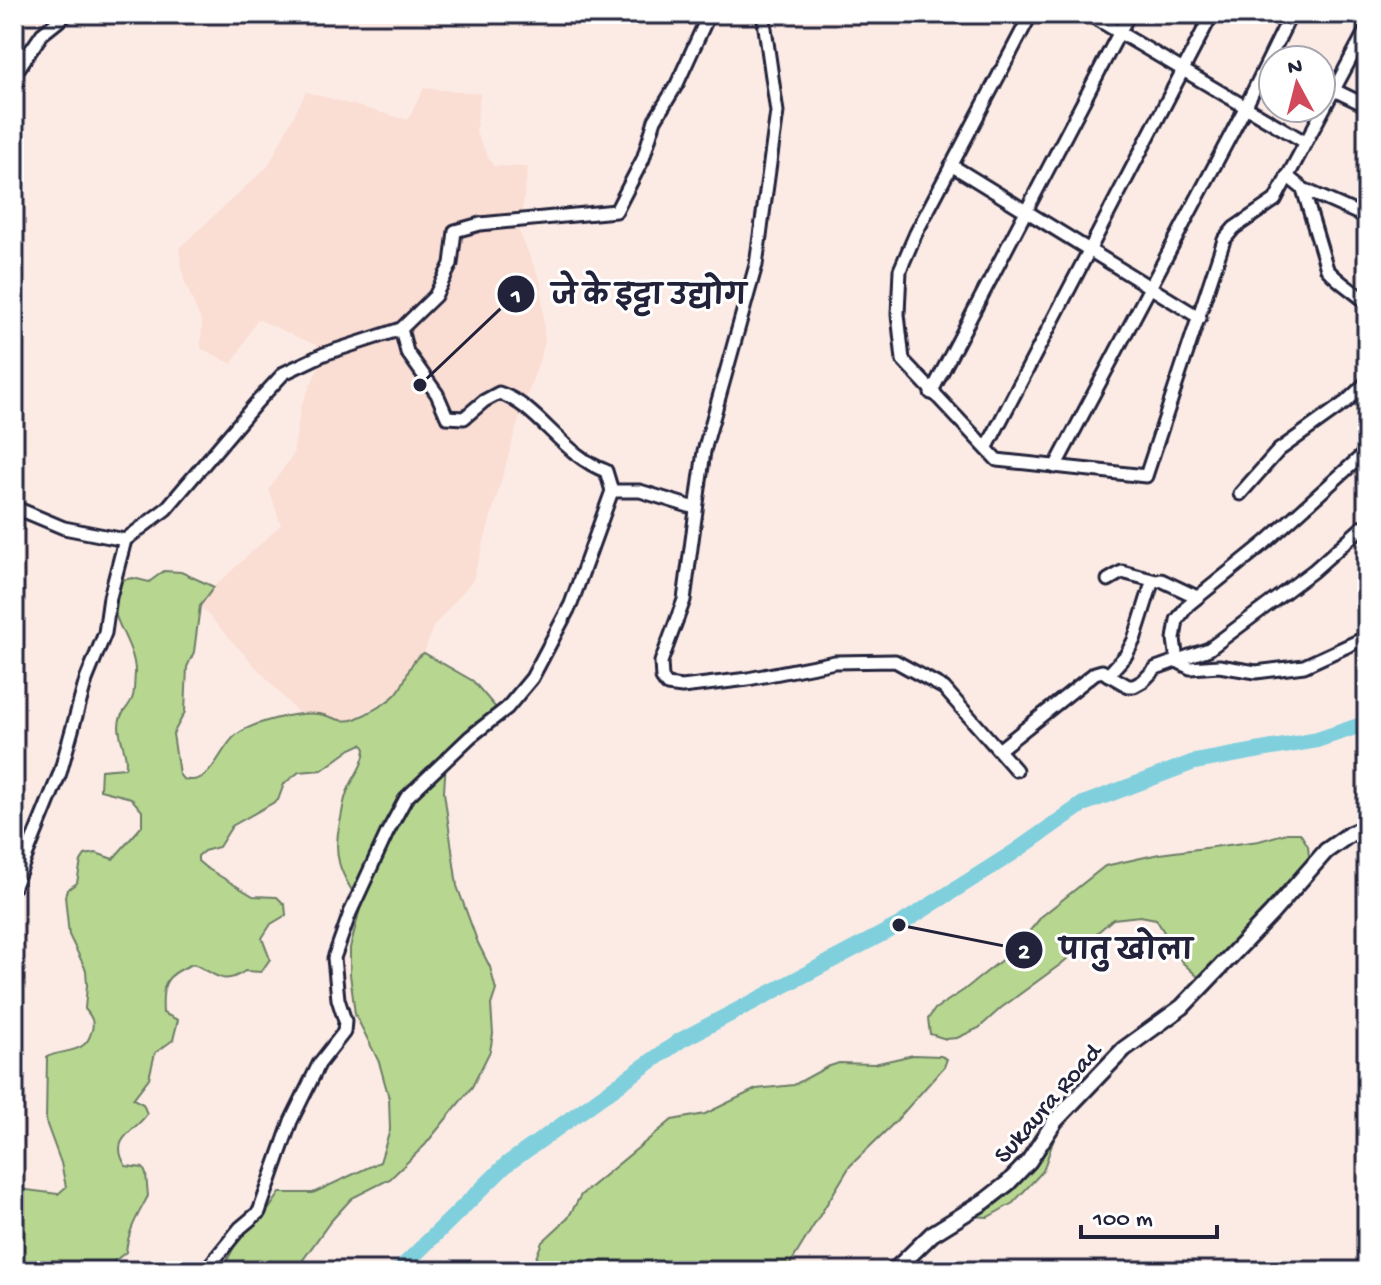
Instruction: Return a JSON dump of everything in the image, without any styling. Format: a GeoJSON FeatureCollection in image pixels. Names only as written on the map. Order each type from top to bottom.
{"type":"FeatureCollection","features":[{"type":"Feature","properties":{"kind":"street"},"geometry":{"type":"LineString","coordinates":[[14,75],[42,34],[67,14]]}},
{"type":"Feature","properties":{"kind":"street"},"geometry":{"type":"LineString","coordinates":[[14,886],[60,773],[86,680],[105,633],[110,597],[125,540],[166,509],[284,373],[324,354],[401,329],[435,296],[451,264],[455,231],[480,224],[616,211],[643,159],[655,120],[677,84],[709,14]]}},
{"type":"Feature","properties":{"kind":"street"},"geometry":{"type":"LineString","coordinates":[[763,14],[777,112],[767,194],[756,265],[704,451],[684,600],[661,662],[662,678],[667,685],[682,687],[748,679],[835,662],[895,661],[944,688],[1016,770]]}},
{"type":"Feature","properties":{"kind":"street"},"geometry":{"type":"LineString","coordinates":[[1031,14],[951,165],[900,270],[898,314],[903,360],[997,460],[1146,476],[1224,240],[1234,228],[1275,200],[1314,124]]}},
{"type":"Feature","properties":{"kind":"street"},"geometry":{"type":"LineString","coordinates":[[1088,14],[1305,142]]}},
{"type":"Feature","properties":{"kind":"street"},"geometry":{"type":"LineString","coordinates":[[931,393],[1129,14]]}},
{"type":"Feature","properties":{"kind":"street"},"geometry":{"type":"LineString","coordinates":[[987,447],[1212,14]]}},
{"type":"Feature","properties":{"kind":"street"},"geometry":{"type":"LineString","coordinates":[[1055,467],[1245,108],[1291,14]]}},
{"type":"Feature","properties":{"kind":"street"},"geometry":{"type":"LineString","coordinates":[[1337,80],[1367,28]]}},
{"type":"Feature","properties":{"kind":"street"},"geometry":{"type":"LineString","coordinates":[[1337,91],[1367,106]]}},
{"type":"Feature","properties":{"kind":"street"},"geometry":{"type":"LineString","coordinates":[[951,165],[1200,318]]}},
{"type":"Feature","properties":{"kind":"street"},"geometry":{"type":"LineString","coordinates":[[1287,176],[1303,189],[1357,213]]}},
{"type":"Feature","properties":{"kind":"street"},"geometry":{"type":"LineString","coordinates":[[1303,189],[1327,269],[1335,279],[1349,286],[1367,303]]}},
{"type":"Feature","properties":{"kind":"street"},"geometry":{"type":"LineString","coordinates":[[205,1271],[240,1228],[259,1212],[291,1121],[319,1064],[344,1032],[345,1021],[336,987],[334,958],[350,913],[387,833],[406,798],[470,737],[507,708],[532,678],[571,604],[612,491],[606,471],[590,465],[573,452],[514,398],[499,393],[464,418],[447,417],[437,394],[407,352],[401,329]]}},
{"type":"Feature","properties":{"kind":"street"},"geometry":{"type":"LineString","coordinates":[[1240,494],[1279,450],[1346,402],[1367,382]]}},
{"type":"Feature","properties":{"kind":"street"},"geometry":{"type":"LineString","coordinates":[[1177,661],[1174,639],[1177,620],[1188,605],[1266,542],[1367,451]]}},
{"type":"Feature","properties":{"kind":"street"},"geometry":{"type":"LineString","coordinates":[[612,491],[640,491],[695,508]]}},
{"type":"Feature","properties":{"kind":"street"},"geometry":{"type":"LineString","coordinates":[[14,507],[64,528],[125,540]]}},
{"type":"Feature","properties":{"kind":"street"},"geometry":{"type":"LineString","coordinates":[[1000,749],[1095,673],[1102,671],[1128,686],[1134,686],[1156,668],[1209,649],[1313,571],[1367,523]]}},
{"type":"Feature","properties":{"kind":"street"},"geometry":{"type":"LineString","coordinates":[[1108,580],[1122,572],[1161,580],[1197,597]]}},
{"type":"Feature","properties":{"kind":"street"},"geometry":{"type":"LineString","coordinates":[[1108,675],[1126,655],[1134,640],[1150,586],[1156,581]]}},
{"type":"Feature","properties":{"kind":"street"},"geometry":{"type":"LineString","coordinates":[[1177,661],[1190,668],[1219,666],[1256,672],[1304,666],[1367,637]]}},
{"type":"Feature","properties":{"kind":"street","name":"Sukaura Road"},"geometry":{"type":"LineString","coordinates":[[894,1271],[932,1234],[1008,1183],[1029,1161],[1055,1121],[1124,1049],[1182,1007],[1326,851],[1350,834],[1367,827]]}},
{"type":"Feature","properties":{"kind":"shaded area"},"geometry":{"type":"Polygon","coordinates":[[[424,88],[480,94],[476,133],[493,166],[528,167],[519,231],[541,283],[545,343],[515,432],[473,580],[433,627],[424,653],[410,665],[397,693],[354,719],[343,722],[320,714],[299,714],[200,606],[214,587],[281,525],[269,489],[293,455],[301,406],[321,362],[318,346],[257,319],[232,364],[201,348],[202,323],[184,280],[179,248],[268,166],[306,92],[408,120],[424,88]]]}},
{"type":"Feature","properties":{"kind":"green space"},"geometry":{"type":"Polygon","coordinates":[[[164,571],[181,572],[214,587],[200,606],[194,652],[187,667],[185,712],[173,734],[179,774],[183,779],[201,778],[214,766],[236,735],[264,722],[310,714],[350,720],[371,711],[397,693],[414,661],[424,653],[473,681],[497,709],[472,725],[453,743],[446,759],[444,792],[457,886],[490,967],[496,990],[491,1005],[493,1034],[490,1051],[472,1087],[425,1145],[390,1179],[352,1198],[330,1222],[295,1271],[257,1271],[224,1266],[241,1234],[264,1216],[280,1193],[313,1193],[380,1162],[390,1130],[389,1098],[379,1062],[355,1014],[350,948],[361,905],[343,873],[337,854],[338,832],[347,791],[361,765],[365,749],[362,744],[322,770],[299,772],[284,784],[278,800],[232,826],[219,847],[198,856],[198,861],[205,867],[253,896],[277,897],[285,905],[286,915],[271,924],[262,938],[270,959],[261,972],[245,971],[224,978],[193,964],[176,972],[164,987],[163,1013],[178,1020],[173,1040],[155,1053],[149,1078],[133,1099],[143,1104],[147,1114],[125,1136],[120,1149],[126,1166],[143,1168],[148,1196],[131,1230],[126,1252],[102,1271],[14,1271],[14,1195],[19,1189],[58,1194],[66,1187],[46,1122],[47,1057],[84,1045],[93,1026],[85,1009],[86,970],[69,935],[65,896],[67,890],[77,883],[85,855],[96,853],[113,859],[142,826],[142,811],[131,798],[100,790],[101,770],[125,768],[119,722],[134,690],[134,664],[117,619],[115,600],[121,580],[133,578],[149,582],[164,571]]]}},
{"type":"Feature","properties":{"kind":"green space"},"geometry":{"type":"Polygon","coordinates":[[[1287,833],[1300,833],[1308,846],[1309,857],[1244,938],[1198,977],[1182,962],[1156,919],[1140,916],[1113,919],[979,1028],[957,1038],[946,1039],[930,1034],[928,1019],[935,1009],[1014,950],[1042,916],[1105,866],[1159,854],[1259,841],[1287,833]]]}},
{"type":"Feature","properties":{"kind":"green space"},"geometry":{"type":"Polygon","coordinates":[[[913,1055],[947,1059],[944,1067],[896,1121],[850,1166],[786,1271],[531,1271],[542,1242],[568,1218],[581,1195],[672,1120],[705,1114],[756,1089],[794,1085],[839,1063],[874,1064],[913,1055]]]}},
{"type":"Feature","properties":{"kind":"green space"},"geometry":{"type":"Polygon","coordinates":[[[1058,1127],[1043,1171],[1013,1203],[988,1217],[970,1216],[1058,1127]]]}},
{"type":"Feature","properties":{"kind":"waterway"},"geometry":{"type":"LineString","coordinates":[[398,1271],[507,1164],[681,1040],[899,925],[1013,853],[1083,804],[1194,762],[1317,740],[1367,723]]}},
{"type":"Feature","properties":{"kind":"place","name":"जे के इट्टा उद्योग"},"geometry":{"type":"Point","coordinates":[420,385]}},
{"type":"Feature","properties":{"kind":"place","name":"पातु खोला"},"geometry":{"type":"Point","coordinates":[899,925]}}]}
